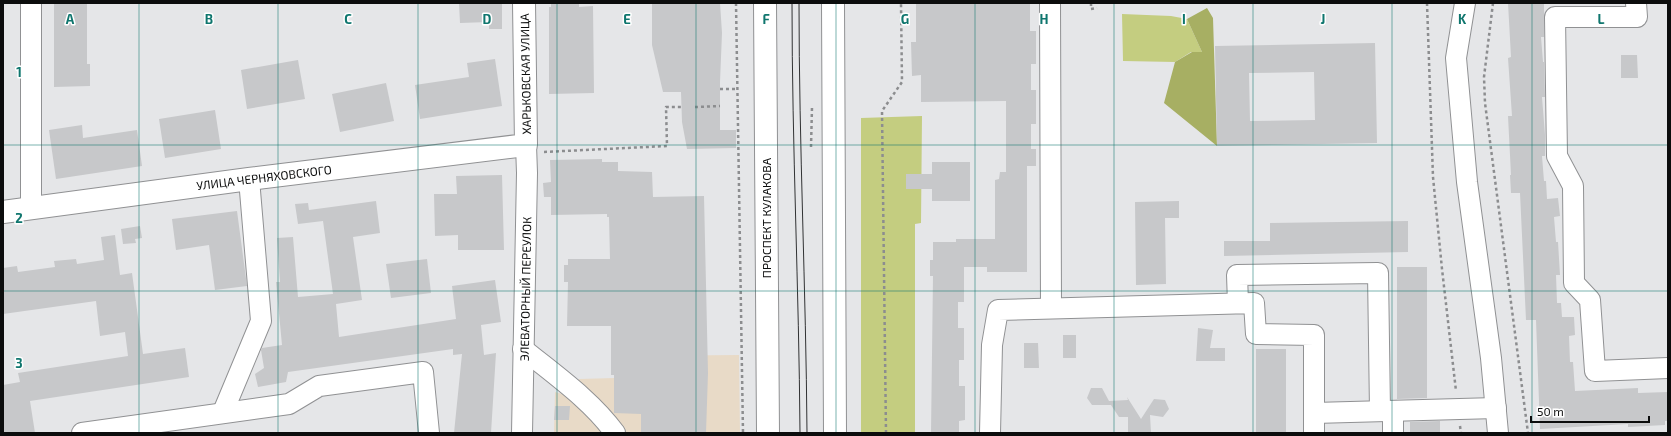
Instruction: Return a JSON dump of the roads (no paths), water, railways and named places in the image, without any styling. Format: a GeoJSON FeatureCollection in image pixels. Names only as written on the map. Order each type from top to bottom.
{"type":"FeatureCollection","features":[{"type":"Feature","properties":{"kind":"main road","name":"ХАРЬКОВСКАЯ УЛИЦА"},"geometry":{"type":"LineString","coordinates":[[524,3],[533,148]]}},
{"type":"Feature","properties":{"kind":"main road","name":"ПРОСПЕКТ КУЛАКОВА"},"geometry":{"type":"LineString","coordinates":[[765,3],[768,433]]}},
{"type":"Feature","properties":{"kind":"main road"},"geometry":{"type":"LineString","coordinates":[[833,3],[835,433]]}},
{"type":"Feature","properties":{"kind":"main road","name":"УЛИЦА ЧЕРНЯХОВСКОГО"},"geometry":{"type":"LineString","coordinates":[[3,212],[248,179],[533,148]]}},
{"type":"Feature","properties":{"kind":"street"},"geometry":{"type":"LineString","coordinates":[[30,208],[31,3]]}},
{"type":"Feature","properties":{"kind":"street"},"geometry":{"type":"LineString","coordinates":[[1050,3],[1050,308]]}},
{"type":"Feature","properties":{"kind":"street"},"geometry":{"type":"LineString","coordinates":[[1465,3],[1456,58],[1467,182],[1491,358],[1498,433]]}},
{"type":"Feature","properties":{"kind":"street"},"geometry":{"type":"LineString","coordinates":[[1636,3],[1637,17],[1555,17],[1557,156],[1574,186],[1574,283],[1590,300],[1594,371],[1668,368]]}},
{"type":"Feature","properties":{"kind":"street","name":"ЭЛЕВАТОРНЫЙ ПЕРЕУЛОК"},"geometry":{"type":"LineString","coordinates":[[522,433],[527,173],[533,148]]}},
{"type":"Feature","properties":{"kind":"street"},"geometry":{"type":"LineString","coordinates":[[223,412],[261,321],[248,179]]}},
{"type":"Feature","properties":{"kind":"street"},"geometry":{"type":"LineString","coordinates":[[1238,303],[1237,275],[1378,273],[1386,411],[1393,433]]}},
{"type":"Feature","properties":{"kind":"street"},"geometry":{"type":"LineString","coordinates":[[990,433],[992,345],[998,310],[1238,303],[1254,303],[1256,334],[1314,335],[1314,433]]}},
{"type":"Feature","properties":{"kind":"street"},"geometry":{"type":"LineString","coordinates":[[523,349],[587,402],[606,420],[615,433]]}},
{"type":"Feature","properties":{"kind":"street"},"geometry":{"type":"LineString","coordinates":[[82,433],[223,412],[289,404],[319,386],[423,372],[428,433]]}},
{"type":"Feature","properties":{"kind":"street"},"geometry":{"type":"LineString","coordinates":[[1314,413],[1496,408]]}},
{"type":"Feature","properties":{"kind":"tram line"},"geometry":{"type":"LineString","coordinates":[[792,3],[800,433]]}},
{"type":"Feature","properties":{"kind":"tram line"},"geometry":{"type":"LineString","coordinates":[[799,3],[807,433]]}}]}
